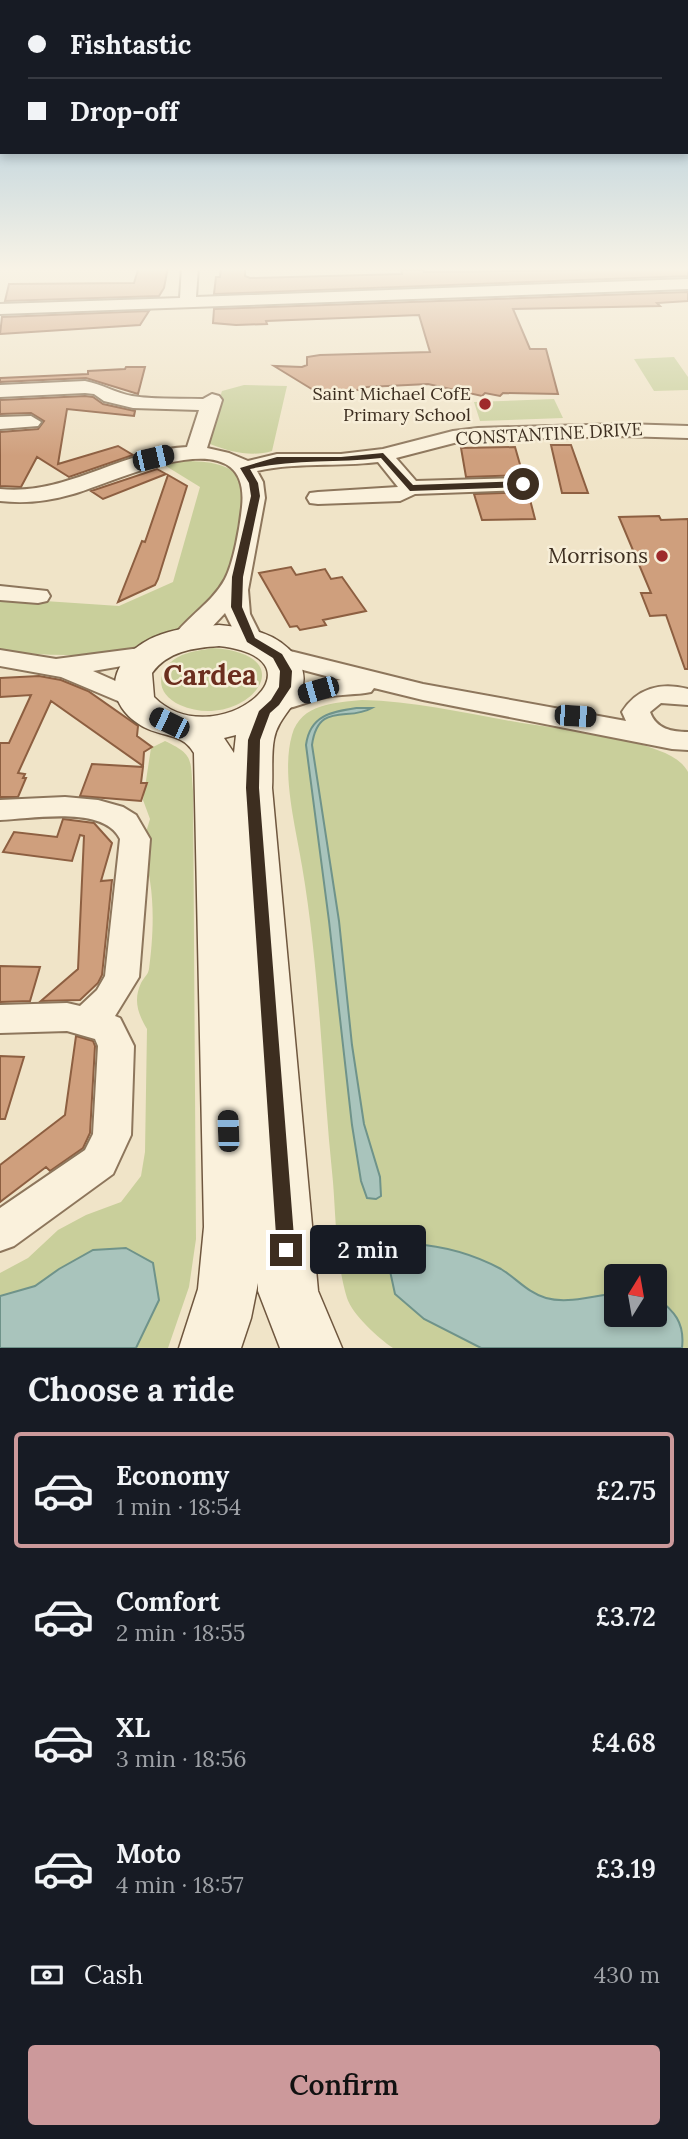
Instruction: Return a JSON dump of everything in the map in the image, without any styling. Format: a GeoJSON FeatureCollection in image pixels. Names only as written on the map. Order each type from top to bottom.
{"type":"FeatureCollection","features":[{"type":"Feature","properties":{"kind":"street"},"geometry":{"type":"LineString","coordinates":[[0,391],[85,387],[99,389],[111,397],[133,402],[211,402],[195,453]]}},
{"type":"Feature","properties":{"kind":"street"},"geometry":{"type":"LineString","coordinates":[[0,423],[32,422]]}},
{"type":"Feature","properties":{"kind":"street","name":"CONSTANTINE DRIVE"},"geometry":{"type":"LineString","coordinates":[[244,468],[277,460],[341,460],[383,455],[453,437],[478,434],[623,430],[688,432]]}},
{"type":"Feature","properties":{"kind":"street"},"geometry":{"type":"LineString","coordinates":[[0,495],[49,494],[153,458],[195,453],[227,459],[244,468],[254,483],[256,496],[237,577],[236,607],[264,648],[286,671],[285,687],[270,707],[254,740],[252,788],[288,1291],[311,1348]]}},
{"type":"Feature","properties":{"kind":"street"},"geometry":{"type":"LineString","coordinates":[[383,455],[410,488]]}},
{"type":"Feature","properties":{"kind":"street"},"geometry":{"type":"LineString","coordinates":[[317,498],[400,495],[410,488],[523,484]]}},
{"type":"Feature","properties":{"kind":"street"},"geometry":{"type":"LineString","coordinates":[[185,638],[221,604],[237,577]]}},
{"type":"Feature","properties":{"kind":"street"},"geometry":{"type":"LineString","coordinates":[[0,593],[38,596]]}},
{"type":"Feature","properties":{"kind":"street"},"geometry":{"type":"LineString","coordinates":[[136,701],[132,678],[148,655],[185,638],[225,635],[423,692]]}},
{"type":"Feature","properties":{"kind":"street"},"geometry":{"type":"LineString","coordinates":[[0,658],[97,663],[148,655]]}},
{"type":"Feature","properties":{"kind":"street"},"geometry":{"type":"LineString","coordinates":[[37,662],[86,675],[136,701],[149,714],[169,723],[192,727],[219,727],[244,721],[270,707],[325,689],[358,686],[423,692],[555,715],[665,739],[688,741]]}},
{"type":"Feature","properties":{"kind":"street"},"geometry":{"type":"LineString","coordinates":[[555,715],[594,717],[620,713],[656,695],[688,697]]}},
{"type":"Feature","properties":{"kind":"street"},"geometry":{"type":"LineString","coordinates":[[639,705],[636,712],[638,720],[654,735]]}},
{"type":"Feature","properties":{"kind":"street"},"geometry":{"type":"LineString","coordinates":[[192,727],[206,740],[214,753],[216,771],[233,1227],[228,1291],[223,1317],[210,1348]]}},
{"type":"Feature","properties":{"kind":"street"},"geometry":{"type":"LineString","coordinates":[[0,810],[78,808],[108,811],[126,822],[135,839],[122,977],[109,1000],[87,1022]]}},
{"type":"Feature","properties":{"kind":"street"},"geometry":{"type":"LineString","coordinates":[[0,1019],[67,1017],[107,1028],[116,1046],[112,1135],[99,1162],[0,1232]]}},
{"type":"Feature","properties":{"kind":"green space"},"geometry":{"type":"Polygon","coordinates":[[[674,357],[688,377],[688,390],[654,391],[634,359],[674,357]]]}},
{"type":"Feature","properties":{"kind":"green space"},"geometry":{"type":"Polygon","coordinates":[[[244,385],[287,386],[272,451],[249,454],[233,451],[210,444],[207,437],[222,391],[244,385]]]}},
{"type":"Feature","properties":{"kind":"green space"},"geometry":{"type":"Polygon","coordinates":[[[554,399],[563,418],[480,421],[474,402],[554,399]]]}},
{"type":"Feature","properties":{"kind":"green space"},"geometry":{"type":"Polygon","coordinates":[[[177,461],[220,465],[236,473],[241,480],[243,502],[238,534],[224,580],[213,598],[186,623],[165,636],[120,651],[48,655],[0,651],[0,598],[119,606],[173,582],[200,487],[161,463],[177,461]]]}},
{"type":"Feature","properties":{"kind":"green space"},"geometry":{"type":"Polygon","coordinates":[[[213,648],[242,654],[258,664],[262,676],[256,690],[244,701],[225,709],[203,711],[171,700],[165,694],[161,680],[167,666],[182,655],[213,648]]]}},
{"type":"Feature","properties":{"kind":"green space"},"geometry":{"type":"Polygon","coordinates":[[[362,700],[422,705],[606,735],[664,752],[688,772],[688,1348],[393,1348],[366,1325],[350,1304],[343,1284],[339,1255],[313,945],[288,766],[296,724],[311,711],[330,704],[362,700]]]}},
{"type":"Feature","properties":{"kind":"green space"},"geometry":{"type":"Polygon","coordinates":[[[165,741],[182,750],[189,760],[193,791],[196,1239],[189,1287],[168,1348],[0,1348],[0,1273],[28,1258],[58,1230],[86,1215],[121,1202],[141,1176],[145,1152],[147,1029],[137,1001],[141,983],[149,969],[153,924],[149,877],[141,849],[150,819],[143,800],[151,748],[165,741]]]}},
{"type":"Feature","properties":{"kind":"water"},"geometry":{"type":"Polygon","coordinates":[[[372,708],[327,718],[315,731],[312,745],[339,921],[352,1045],[364,1124],[380,1177],[381,1196],[376,1199],[367,1198],[361,1181],[352,1125],[306,745],[308,735],[317,721],[339,711],[372,708]]]}},
{"type":"Feature","properties":{"kind":"water"},"geometry":{"type":"Polygon","coordinates":[[[413,1244],[447,1249],[501,1269],[528,1289],[546,1298],[572,1300],[604,1295],[604,1327],[667,1327],[667,1306],[680,1324],[682,1348],[481,1348],[424,1319],[395,1294],[390,1271],[395,1254],[413,1244]]]}},
{"type":"Feature","properties":{"kind":"water"},"geometry":{"type":"Polygon","coordinates":[[[126,1248],[153,1263],[159,1300],[136,1348],[0,1348],[0,1296],[35,1286],[93,1250],[126,1248]]]}},
{"type":"Feature","properties":{"kind":"building"},"geometry":{"type":"Polygon","coordinates":[[[0,330],[64,330],[0,334],[0,330]]]}},
{"type":"Feature","properties":{"kind":"building"},"geometry":{"type":"Polygon","coordinates":[[[423,330],[522,330],[530,349],[546,349],[558,394],[503,393],[500,396],[485,393],[482,396],[428,384],[367,387],[328,399],[274,366],[302,367],[307,365],[307,357],[320,355],[430,352],[423,330]]]}},
{"type":"Feature","properties":{"kind":"building"},"geometry":{"type":"Polygon","coordinates":[[[145,367],[138,394],[86,378],[0,382],[0,378],[88,374],[88,371],[145,367]]]}},
{"type":"Feature","properties":{"kind":"building"},"geometry":{"type":"Polygon","coordinates":[[[93,397],[103,404],[135,411],[134,416],[67,409],[58,464],[118,446],[133,455],[69,477],[37,457],[21,487],[0,486],[0,432],[38,429],[44,421],[31,413],[0,414],[0,400],[93,397]]]}},
{"type":"Feature","properties":{"kind":"building"},"geometry":{"type":"Polygon","coordinates":[[[551,445],[571,445],[588,493],[562,493],[551,445]]]}},
{"type":"Feature","properties":{"kind":"building"},"geometry":{"type":"Polygon","coordinates":[[[515,447],[523,475],[466,477],[461,448],[515,447]]]}},
{"type":"Feature","properties":{"kind":"building"},"geometry":{"type":"Polygon","coordinates":[[[157,469],[166,474],[103,499],[91,491],[157,469]]]}},
{"type":"Feature","properties":{"kind":"building"},"geometry":{"type":"Polygon","coordinates":[[[168,475],[187,486],[158,579],[155,585],[118,602],[142,541],[145,542],[168,475]]]}},
{"type":"Feature","properties":{"kind":"building"},"geometry":{"type":"Polygon","coordinates":[[[528,492],[535,519],[482,520],[474,494],[528,492]]]}},
{"type":"Feature","properties":{"kind":"building","name":"Morrisons"},"geometry":{"type":"Polygon","coordinates":[[[659,516],[661,520],[688,519],[688,669],[685,669],[666,615],[650,616],[641,593],[651,593],[619,517],[659,516]]]}},
{"type":"Feature","properties":{"kind":"building"},"geometry":{"type":"Polygon","coordinates":[[[291,567],[296,575],[325,569],[331,579],[342,577],[366,611],[323,620],[326,625],[300,630],[297,626],[290,627],[259,573],[291,567]]]}},
{"type":"Feature","properties":{"kind":"building"},"geometry":{"type":"Polygon","coordinates":[[[39,676],[61,680],[88,691],[138,726],[137,736],[152,747],[144,752],[143,766],[51,701],[18,773],[25,774],[23,778],[26,778],[18,797],[0,797],[0,743],[9,743],[31,695],[0,697],[0,678],[39,676]]]}},
{"type":"Feature","properties":{"kind":"building"},"geometry":{"type":"Polygon","coordinates":[[[92,764],[143,767],[141,783],[147,783],[141,801],[80,796],[92,764]]]}},
{"type":"Feature","properties":{"kind":"building"},"geometry":{"type":"Polygon","coordinates":[[[63,819],[94,823],[112,843],[101,881],[112,880],[102,975],[98,983],[80,1000],[41,1001],[78,969],[84,836],[80,835],[72,861],[3,852],[14,832],[57,837],[63,819]]]}},
{"type":"Feature","properties":{"kind":"building"},"geometry":{"type":"Polygon","coordinates":[[[0,966],[40,967],[30,1001],[0,1002],[0,966]]]}},
{"type":"Feature","properties":{"kind":"building"},"geometry":{"type":"Polygon","coordinates":[[[76,1036],[93,1041],[95,1046],[90,1133],[83,1148],[50,1171],[46,1167],[0,1202],[0,1165],[65,1115],[76,1036]]]}},
{"type":"Feature","properties":{"kind":"building"},"geometry":{"type":"Polygon","coordinates":[[[0,1056],[24,1057],[5,1119],[0,1119],[0,1056]]]}},
{"type":"Feature","properties":{"kind":"place","name":"Saint Michael CofE Primary School"},"geometry":{"type":"Point","coordinates":[485,404]}},
{"type":"Feature","properties":{"kind":"place","name":"Morrisons"},"geometry":{"type":"Point","coordinates":[662,556]}},
{"type":"Feature","properties":{"kind":"district","name":"Cardea"},"geometry":{"type":"Point","coordinates":[210,675]}},
{"type":"Feature","properties":{"kind":"route"},"geometry":{"type":"LineString","coordinates":[[286,1250],[252,758],[254,740],[265,711],[275,703],[285,687],[286,671],[278,656],[250,640],[236,607],[237,577],[256,496],[254,483],[244,468],[277,460],[341,460],[383,455],[410,488],[523,484]]}}]}
